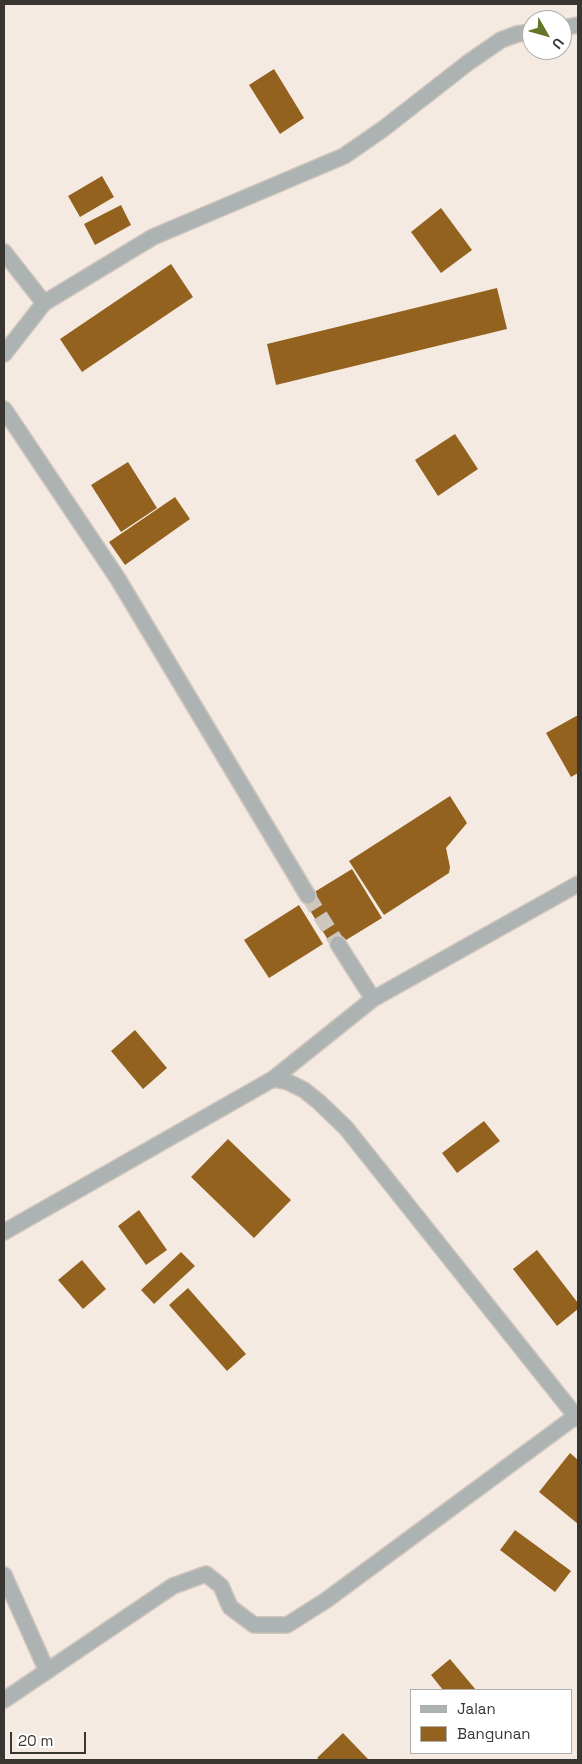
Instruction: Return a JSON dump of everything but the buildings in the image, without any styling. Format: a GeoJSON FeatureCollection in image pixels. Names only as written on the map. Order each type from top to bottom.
{"type":"FeatureCollection","features":[{"type":"Feature","properties":{"kind":"street"},"geometry":{"type":"LineString","coordinates":[[4,354],[44,303],[153,237],[344,156],[384,129],[468,62],[501,40],[522,33]]}},
{"type":"Feature","properties":{"kind":"street"},"geometry":{"type":"LineString","coordinates":[[4,252],[44,303]]}},
{"type":"Feature","properties":{"kind":"street"},"geometry":{"type":"LineString","coordinates":[[4,410],[118,579],[308,896]]}},
{"type":"Feature","properties":{"kind":"street"},"geometry":{"type":"LineString","coordinates":[[4,1232],[273,1079],[373,1000],[578,884]]}},
{"type":"Feature","properties":{"kind":"street"},"geometry":{"type":"LineString","coordinates":[[338,944],[373,1000]]}},
{"type":"Feature","properties":{"kind":"street"},"geometry":{"type":"LineString","coordinates":[[4,1700],[173,1586],[206,1574],[221,1586],[230,1607],[254,1625],[287,1624],[325,1601],[577,1417],[346,1128],[304,1090],[288,1082],[273,1079]]}},
{"type":"Feature","properties":{"kind":"street"},"geometry":{"type":"LineString","coordinates":[[4,1575],[47,1671]]}},
{"type":"Feature","properties":{"kind":"tunnel"},"geometry":{"type":"LineString","coordinates":[[308,896],[338,944]]}}]}
